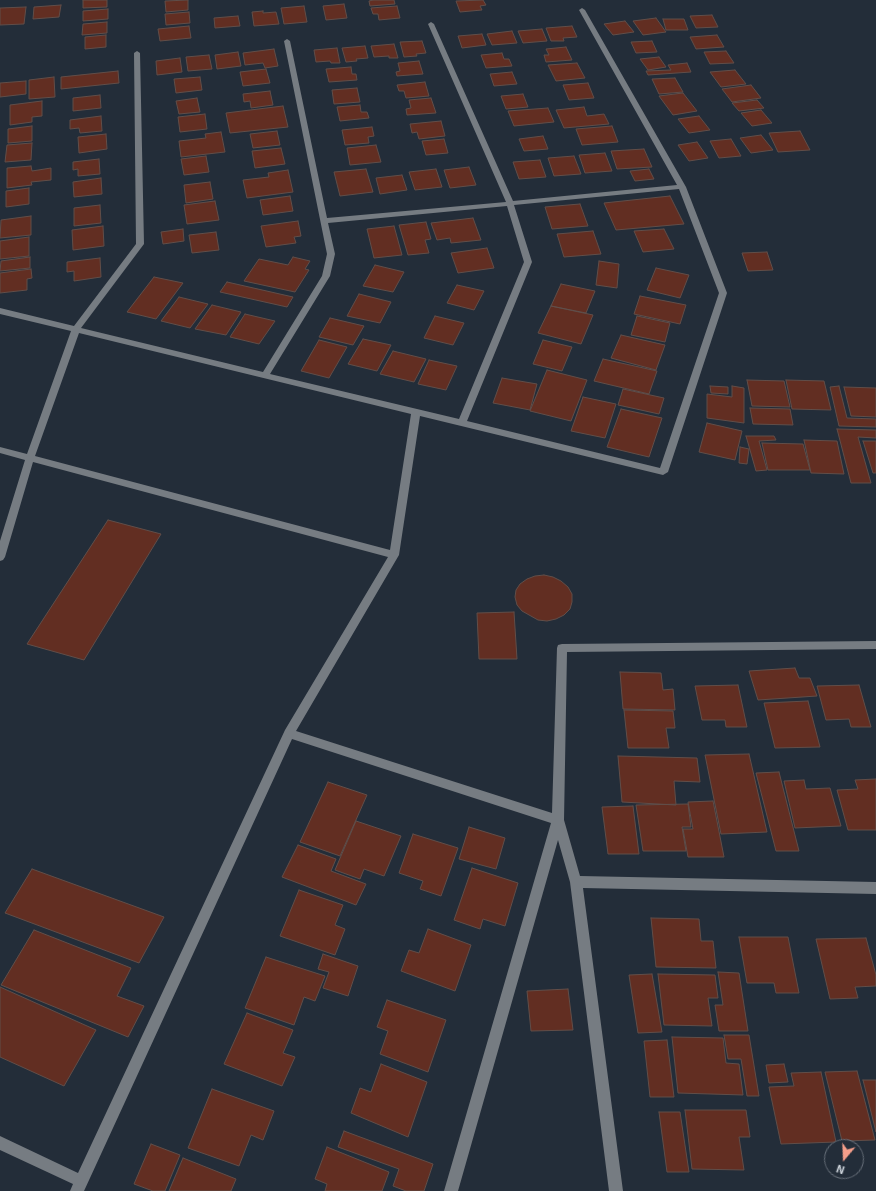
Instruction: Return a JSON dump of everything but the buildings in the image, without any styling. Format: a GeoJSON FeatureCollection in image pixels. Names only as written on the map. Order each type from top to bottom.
{"type":"FeatureCollection","features":[{"type":"Feature","properties":{"kind":"street"},"geometry":{"type":"LineString","coordinates":[[0,311],[663,472],[723,293],[682,187],[582,10]]}},
{"type":"Feature","properties":{"kind":"street"},"geometry":{"type":"LineString","coordinates":[[430,24],[510,203],[528,262],[462,424]]}},
{"type":"Feature","properties":{"kind":"street"},"geometry":{"type":"LineString","coordinates":[[265,375],[326,276],[331,254],[287,41]]}},
{"type":"Feature","properties":{"kind":"street"},"geometry":{"type":"LineString","coordinates":[[0,557],[30,458],[76,329],[140,244],[137,53]]}},
{"type":"Feature","properties":{"kind":"street"},"geometry":{"type":"LineString","coordinates":[[324,221],[682,187]]}},
{"type":"Feature","properties":{"kind":"street"},"geometry":{"type":"LineString","coordinates":[[0,1143],[79,1186],[289,733],[394,555],[416,412]]}},
{"type":"Feature","properties":{"kind":"street"},"geometry":{"type":"LineString","coordinates":[[0,450],[394,555]]}},
{"type":"Feature","properties":{"kind":"street"},"geometry":{"type":"LineString","coordinates":[[451,1191],[558,820],[562,648],[876,645]]}},
{"type":"Feature","properties":{"kind":"street"},"geometry":{"type":"LineString","coordinates":[[289,733],[558,820]]}},
{"type":"Feature","properties":{"kind":"street"},"geometry":{"type":"LineString","coordinates":[[558,820],[576,882],[616,1191]]}},
{"type":"Feature","properties":{"kind":"street"},"geometry":{"type":"LineString","coordinates":[[576,882],[876,888]]}}]}
